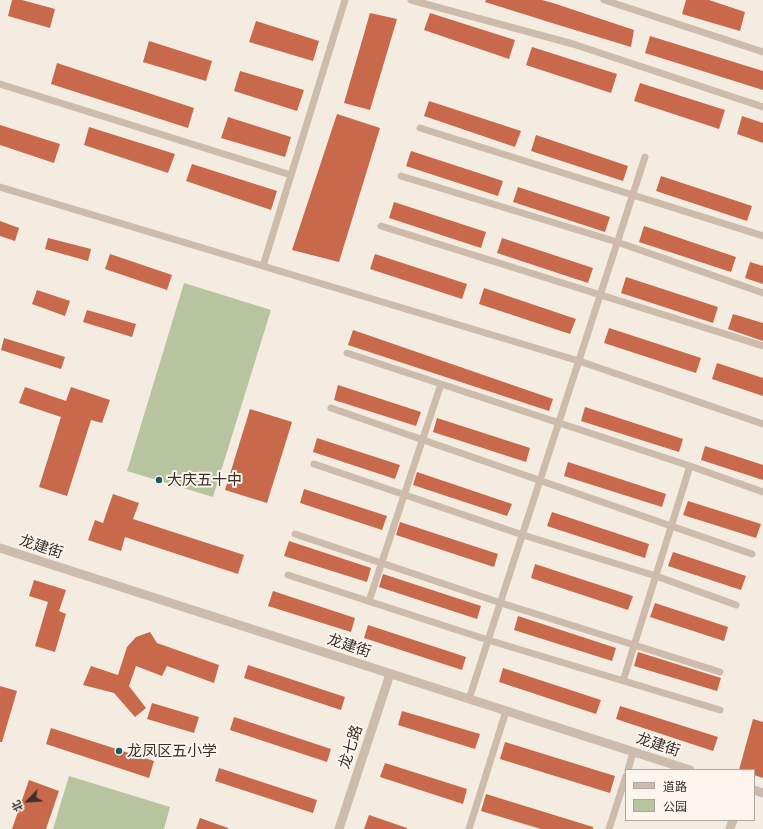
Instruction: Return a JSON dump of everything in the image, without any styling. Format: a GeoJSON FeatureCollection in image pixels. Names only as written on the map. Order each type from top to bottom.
{"type":"FeatureCollection","features":[{"type":"Feature","properties":{"kind":"street"},"geometry":{"type":"LineString","coordinates":[[263,266],[345,0]]}},
{"type":"Feature","properties":{"kind":"street"},"geometry":{"type":"LineString","coordinates":[[411,0],[421,1],[573,44],[763,107]]}},
{"type":"Feature","properties":{"kind":"street"},"geometry":{"type":"LineString","coordinates":[[604,0],[763,52]]}},
{"type":"Feature","properties":{"kind":"street"},"geometry":{"type":"LineString","coordinates":[[0,84],[291,175]]}},
{"type":"Feature","properties":{"kind":"street"},"geometry":{"type":"LineString","coordinates":[[420,128],[763,236]]}},
{"type":"Feature","properties":{"kind":"street"},"geometry":{"type":"LineString","coordinates":[[469,699],[645,156]]}},
{"type":"Feature","properties":{"kind":"street"},"geometry":{"type":"LineString","coordinates":[[401,176],[617,242],[763,293]]}},
{"type":"Feature","properties":{"kind":"street"},"geometry":{"type":"LineString","coordinates":[[0,187],[579,361],[763,424]]}},
{"type":"Feature","properties":{"kind":"street"},"geometry":{"type":"LineString","coordinates":[[381,226],[763,346]]}},
{"type":"Feature","properties":{"kind":"street"},"geometry":{"type":"LineString","coordinates":[[347,353],[690,466],[763,492]]}},
{"type":"Feature","properties":{"kind":"street"},"geometry":{"type":"LineString","coordinates":[[369,601],[441,384]]}},
{"type":"Feature","properties":{"kind":"street"},"geometry":{"type":"LineString","coordinates":[[332,408],[423,438],[540,481],[752,554]]}},
{"type":"Feature","properties":{"kind":"street"},"geometry":{"type":"LineString","coordinates":[[314,464],[522,535],[656,576],[736,605]]}},
{"type":"Feature","properties":{"kind":"street"},"geometry":{"type":"LineString","coordinates":[[623,681],[690,466]]}},
{"type":"Feature","properties":{"kind":"street"},"geometry":{"type":"LineString","coordinates":[[295,534],[501,603],[720,672]]}},
{"type":"Feature","properties":{"kind":"street","name":"龙建街"},"geometry":{"type":"LineString","coordinates":[[0,548],[687,769]]}},
{"type":"Feature","properties":{"kind":"street"},"geometry":{"type":"LineString","coordinates":[[288,574],[488,640],[720,710]]}},
{"type":"Feature","properties":{"kind":"street","name":"龙七路"},"geometry":{"type":"LineString","coordinates":[[340,829],[390,674]]}},
{"type":"Feature","properties":{"kind":"street"},"geometry":{"type":"LineString","coordinates":[[469,829],[506,711]]}},
{"type":"Feature","properties":{"kind":"street"},"geometry":{"type":"LineString","coordinates":[[628,769],[633,752]]}},
{"type":"Feature","properties":{"kind":"street"},"geometry":{"type":"LineString","coordinates":[[609,829],[625,779]]}},
{"type":"Feature","properties":{"kind":"green space"},"geometry":{"type":"Polygon","coordinates":[[[184,283],[271,310],[213,497],[127,471],[184,283]]]}},
{"type":"Feature","properties":{"kind":"green space"},"geometry":{"type":"Polygon","coordinates":[[[69,776],[170,807],[164,829],[53,829],[69,776]]]}},
{"type":"Feature","properties":{"kind":"building"},"geometry":{"type":"Polygon","coordinates":[[[12,0],[22,0],[55,9],[50,28],[8,16],[12,0]]]}},
{"type":"Feature","properties":{"kind":"building"},"geometry":{"type":"Polygon","coordinates":[[[486,0],[542,0],[553,3],[634,30],[631,47],[485,2],[486,0]]]}},
{"type":"Feature","properties":{"kind":"building"},"geometry":{"type":"Polygon","coordinates":[[[686,0],[709,0],[745,12],[740,31],[682,14],[686,0]]]}},
{"type":"Feature","properties":{"kind":"building"},"geometry":{"type":"Polygon","coordinates":[[[370,13],[397,19],[370,110],[344,103],[370,13]]]}},
{"type":"Feature","properties":{"kind":"building"},"geometry":{"type":"Polygon","coordinates":[[[430,13],[515,40],[509,59],[424,30],[430,13]]]}},
{"type":"Feature","properties":{"kind":"building"},"geometry":{"type":"Polygon","coordinates":[[[256,21],[319,41],[313,61],[249,42],[256,21]]]}},
{"type":"Feature","properties":{"kind":"building"},"geometry":{"type":"Polygon","coordinates":[[[650,36],[763,71],[763,90],[645,53],[650,36]]]}},
{"type":"Feature","properties":{"kind":"building"},"geometry":{"type":"Polygon","coordinates":[[[149,41],[212,61],[206,81],[143,62],[149,41]]]}},
{"type":"Feature","properties":{"kind":"building"},"geometry":{"type":"Polygon","coordinates":[[[532,47],[617,74],[611,93],[526,65],[532,47]]]}},
{"type":"Feature","properties":{"kind":"building"},"geometry":{"type":"Polygon","coordinates":[[[57,63],[194,108],[188,128],[51,84],[57,63]]]}},
{"type":"Feature","properties":{"kind":"building"},"geometry":{"type":"Polygon","coordinates":[[[240,71],[304,90],[297,111],[234,91],[240,71]]]}},
{"type":"Feature","properties":{"kind":"building"},"geometry":{"type":"Polygon","coordinates":[[[640,83],[725,110],[719,129],[634,101],[640,83]]]}},
{"type":"Feature","properties":{"kind":"building"},"geometry":{"type":"Polygon","coordinates":[[[429,101],[521,131],[515,147],[424,116],[429,101]]]}},
{"type":"Feature","properties":{"kind":"building"},"geometry":{"type":"Polygon","coordinates":[[[337,114],[380,128],[339,262],[292,250],[337,114]]]}},
{"type":"Feature","properties":{"kind":"building"},"geometry":{"type":"Polygon","coordinates":[[[742,116],[763,123],[763,143],[737,134],[742,116]]]}},
{"type":"Feature","properties":{"kind":"building"},"geometry":{"type":"Polygon","coordinates":[[[228,117],[291,137],[285,157],[221,138],[228,117]]]}},
{"type":"Feature","properties":{"kind":"building"},"geometry":{"type":"Polygon","coordinates":[[[0,125],[60,144],[54,163],[0,145],[0,125]]]}},
{"type":"Feature","properties":{"kind":"building"},"geometry":{"type":"Polygon","coordinates":[[[89,127],[175,154],[168,173],[84,145],[89,127]]]}},
{"type":"Feature","properties":{"kind":"building"},"geometry":{"type":"Polygon","coordinates":[[[536,135],[628,166],[623,181],[531,151],[536,135]]]}},
{"type":"Feature","properties":{"kind":"building"},"geometry":{"type":"Polygon","coordinates":[[[411,151],[503,181],[498,196],[406,166],[411,151]]]}},
{"type":"Feature","properties":{"kind":"building"},"geometry":{"type":"Polygon","coordinates":[[[192,164],[277,191],[271,210],[186,181],[192,164]]]}},
{"type":"Feature","properties":{"kind":"building"},"geometry":{"type":"Polygon","coordinates":[[[661,176],[752,206],[747,221],[656,191],[661,176]]]}},
{"type":"Feature","properties":{"kind":"building"},"geometry":{"type":"Polygon","coordinates":[[[518,187],[610,217],[605,232],[513,202],[518,187]]]}},
{"type":"Feature","properties":{"kind":"building"},"geometry":{"type":"Polygon","coordinates":[[[394,202],[486,232],[481,248],[389,218],[394,202]]]}},
{"type":"Feature","properties":{"kind":"building"},"geometry":{"type":"Polygon","coordinates":[[[0,221],[19,228],[15,241],[0,236],[0,221]]]}},
{"type":"Feature","properties":{"kind":"building"},"geometry":{"type":"Polygon","coordinates":[[[644,226],[736,257],[731,272],[639,242],[644,226]]]}},
{"type":"Feature","properties":{"kind":"building"},"geometry":{"type":"Polygon","coordinates":[[[48,238],[91,249],[88,261],[45,249],[48,238]]]}},
{"type":"Feature","properties":{"kind":"building"},"geometry":{"type":"Polygon","coordinates":[[[502,238],[593,268],[588,283],[497,253],[502,238]]]}},
{"type":"Feature","properties":{"kind":"building"},"geometry":{"type":"Polygon","coordinates":[[[110,254],[172,275],[167,290],[105,269],[110,254]]]}},
{"type":"Feature","properties":{"kind":"building"},"geometry":{"type":"Polygon","coordinates":[[[375,254],[467,284],[462,299],[370,269],[375,254]]]}},
{"type":"Feature","properties":{"kind":"building"},"geometry":{"type":"Polygon","coordinates":[[[750,262],[763,266],[763,284],[745,278],[750,262]]]}},
{"type":"Feature","properties":{"kind":"building"},"geometry":{"type":"Polygon","coordinates":[[[626,277],[718,307],[713,323],[621,293],[626,277]]]}},
{"type":"Feature","properties":{"kind":"building"},"geometry":{"type":"Polygon","coordinates":[[[484,288],[576,319],[570,334],[479,304],[484,288]]]}},
{"type":"Feature","properties":{"kind":"building"},"geometry":{"type":"Polygon","coordinates":[[[37,290],[70,301],[65,316],[32,304],[37,290]]]}},
{"type":"Feature","properties":{"kind":"building"},"geometry":{"type":"Polygon","coordinates":[[[87,310],[136,324],[132,337],[83,322],[87,310]]]}},
{"type":"Feature","properties":{"kind":"building"},"geometry":{"type":"Polygon","coordinates":[[[733,314],[763,323],[763,341],[728,329],[733,314]]]}},
{"type":"Feature","properties":{"kind":"building"},"geometry":{"type":"Polygon","coordinates":[[[609,328],[701,358],[696,373],[604,343],[609,328]]]}},
{"type":"Feature","properties":{"kind":"building"},"geometry":{"type":"Polygon","coordinates":[[[353,330],[553,399],[549,411],[348,345],[353,330]]]}},
{"type":"Feature","properties":{"kind":"building"},"geometry":{"type":"Polygon","coordinates":[[[4,338],[65,357],[61,369],[1,350],[4,338]]]}},
{"type":"Feature","properties":{"kind":"building"},"geometry":{"type":"Polygon","coordinates":[[[717,363],[763,378],[763,396],[712,379],[717,363]]]}},
{"type":"Feature","properties":{"kind":"building"},"geometry":{"type":"Polygon","coordinates":[[[338,385],[421,412],[416,426],[334,400],[338,385]]]}},
{"type":"Feature","properties":{"kind":"building"},"geometry":{"type":"Polygon","coordinates":[[[25,387],[66,401],[71,387],[110,400],[102,423],[91,420],[67,496],[39,487],[61,417],[19,403],[25,387]]]}},
{"type":"Feature","properties":{"kind":"building"},"geometry":{"type":"Polygon","coordinates":[[[585,407],[683,439],[679,452],[581,421],[585,407]]]}},
{"type":"Feature","properties":{"kind":"building"},"geometry":{"type":"Polygon","coordinates":[[[250,409],[292,422],[267,503],[225,490],[250,409]]]}},
{"type":"Feature","properties":{"kind":"building"},"geometry":{"type":"Polygon","coordinates":[[[437,418],[530,448],[526,462],[433,432],[437,418]]]}},
{"type":"Feature","properties":{"kind":"building"},"geometry":{"type":"Polygon","coordinates":[[[317,438],[400,465],[395,479],[313,452],[317,438]]]}},
{"type":"Feature","properties":{"kind":"building"},"geometry":{"type":"Polygon","coordinates":[[[705,446],[763,465],[763,480],[701,460],[705,446]]]}},
{"type":"Feature","properties":{"kind":"building"},"geometry":{"type":"Polygon","coordinates":[[[568,462],[666,494],[662,507],[564,476],[568,462]]]}},
{"type":"Feature","properties":{"kind":"building"},"geometry":{"type":"Polygon","coordinates":[[[417,472],[512,504],[507,516],[413,485],[417,472]]]}},
{"type":"Feature","properties":{"kind":"building"},"geometry":{"type":"Polygon","coordinates":[[[304,489],[387,516],[382,530],[300,503],[304,489]]]}},
{"type":"Feature","properties":{"kind":"building"},"geometry":{"type":"Polygon","coordinates":[[[113,494],[139,503],[133,519],[244,555],[238,574],[125,537],[121,551],[88,540],[95,520],[103,523],[113,494]]]}},
{"type":"Feature","properties":{"kind":"building"},"geometry":{"type":"Polygon","coordinates":[[[688,501],[761,524],[756,538],[683,515],[688,501]]]}},
{"type":"Feature","properties":{"kind":"building"},"geometry":{"type":"Polygon","coordinates":[[[552,512],[649,544],[645,558],[547,526],[552,512]]]}},
{"type":"Feature","properties":{"kind":"building"},"geometry":{"type":"Polygon","coordinates":[[[400,522],[498,554],[494,567],[396,535],[400,522]]]}},
{"type":"Feature","properties":{"kind":"building"},"geometry":{"type":"Polygon","coordinates":[[[289,541],[371,568],[367,582],[284,556],[289,541]]]}},
{"type":"Feature","properties":{"kind":"building"},"geometry":{"type":"Polygon","coordinates":[[[673,552],[746,576],[741,590],[668,566],[673,552]]]}},
{"type":"Feature","properties":{"kind":"building"},"geometry":{"type":"Polygon","coordinates":[[[535,564],[633,596],[628,610],[531,578],[535,564]]]}},
{"type":"Feature","properties":{"kind":"building"},"geometry":{"type":"Polygon","coordinates":[[[383,574],[481,606],[477,619],[379,587],[383,574]]]}},
{"type":"Feature","properties":{"kind":"building"},"geometry":{"type":"Polygon","coordinates":[[[34,580],[66,590],[59,611],[66,614],[55,652],[35,646],[48,602],[29,596],[34,580]]]}},
{"type":"Feature","properties":{"kind":"building"},"geometry":{"type":"Polygon","coordinates":[[[273,591],[355,618],[351,632],[268,606],[273,591]]]}},
{"type":"Feature","properties":{"kind":"building"},"geometry":{"type":"Polygon","coordinates":[[[655,603],[728,627],[724,641],[650,617],[655,603]]]}},
{"type":"Feature","properties":{"kind":"building"},"geometry":{"type":"Polygon","coordinates":[[[518,616],[616,648],[612,661],[514,630],[518,616]]]}},
{"type":"Feature","properties":{"kind":"building"},"geometry":{"type":"Polygon","coordinates":[[[368,625],[466,657],[462,670],[364,638],[368,625]]]}},
{"type":"Feature","properties":{"kind":"building"},"geometry":{"type":"Polygon","coordinates":[[[150,632],[157,643],[219,665],[214,683],[167,666],[162,676],[136,666],[129,686],[146,708],[135,717],[114,693],[83,685],[91,666],[118,675],[127,647],[136,637],[150,632]]]}},
{"type":"Feature","properties":{"kind":"building"},"geometry":{"type":"Polygon","coordinates":[[[638,652],[721,678],[717,691],[634,666],[638,652]]]}},
{"type":"Feature","properties":{"kind":"building"},"geometry":{"type":"Polygon","coordinates":[[[248,665],[345,697],[341,710],[244,678],[248,665]]]}},
{"type":"Feature","properties":{"kind":"building"},"geometry":{"type":"Polygon","coordinates":[[[503,668],[601,700],[596,714],[499,682],[503,668]]]}},
{"type":"Feature","properties":{"kind":"building"},"geometry":{"type":"Polygon","coordinates":[[[0,686],[17,691],[2,742],[0,742],[0,686]]]}},
{"type":"Feature","properties":{"kind":"building"},"geometry":{"type":"Polygon","coordinates":[[[152,703],[199,717],[194,733],[147,719],[152,703]]]}},
{"type":"Feature","properties":{"kind":"building"},"geometry":{"type":"Polygon","coordinates":[[[620,706],[718,737],[713,751],[616,719],[620,706]]]}},
{"type":"Feature","properties":{"kind":"building"},"geometry":{"type":"Polygon","coordinates":[[[402,711],[480,734],[475,749],[398,725],[402,711]]]}},
{"type":"Feature","properties":{"kind":"building"},"geometry":{"type":"Polygon","coordinates":[[[234,717],[331,749],[327,762],[230,730],[234,717]]]}},
{"type":"Feature","properties":{"kind":"building"},"geometry":{"type":"Polygon","coordinates":[[[753,719],[763,722],[763,778],[755,775],[755,769],[739,769],[753,719]]]}},
{"type":"Feature","properties":{"kind":"building"},"geometry":{"type":"Polygon","coordinates":[[[51,728],[154,761],[149,778],[46,744],[51,728]]]}},
{"type":"Feature","properties":{"kind":"building"},"geometry":{"type":"Polygon","coordinates":[[[505,742],[615,776],[610,793],[500,759],[505,742]]]}},
{"type":"Feature","properties":{"kind":"building"},"geometry":{"type":"Polygon","coordinates":[[[385,763],[467,789],[463,804],[380,777],[385,763]]]}},
{"type":"Feature","properties":{"kind":"building"},"geometry":{"type":"Polygon","coordinates":[[[219,768],[317,800],[313,813],[215,781],[219,768]]]}},
{"type":"Feature","properties":{"kind":"building"},"geometry":{"type":"Polygon","coordinates":[[[29,780],[59,791],[46,829],[12,829],[29,780]]]}},
{"type":"Feature","properties":{"kind":"building"},"geometry":{"type":"Polygon","coordinates":[[[486,794],[593,827],[593,829],[541,829],[481,811],[486,794]]]}},
{"type":"Feature","properties":{"kind":"building"},"geometry":{"type":"Polygon","coordinates":[[[369,815],[407,828],[407,829],[364,829],[369,815]]]}},
{"type":"Feature","properties":{"kind":"building"},"geometry":{"type":"Polygon","coordinates":[[[200,818],[228,828],[228,829],[196,829],[200,818]]]}},
{"type":"Feature","properties":{"kind":"place","name":"大庆五十中"},"geometry":{"type":"Point","coordinates":[159,480]}},
{"type":"Feature","properties":{"kind":"place","name":"龙凤区五小学"},"geometry":{"type":"Point","coordinates":[119,751]}}]}
